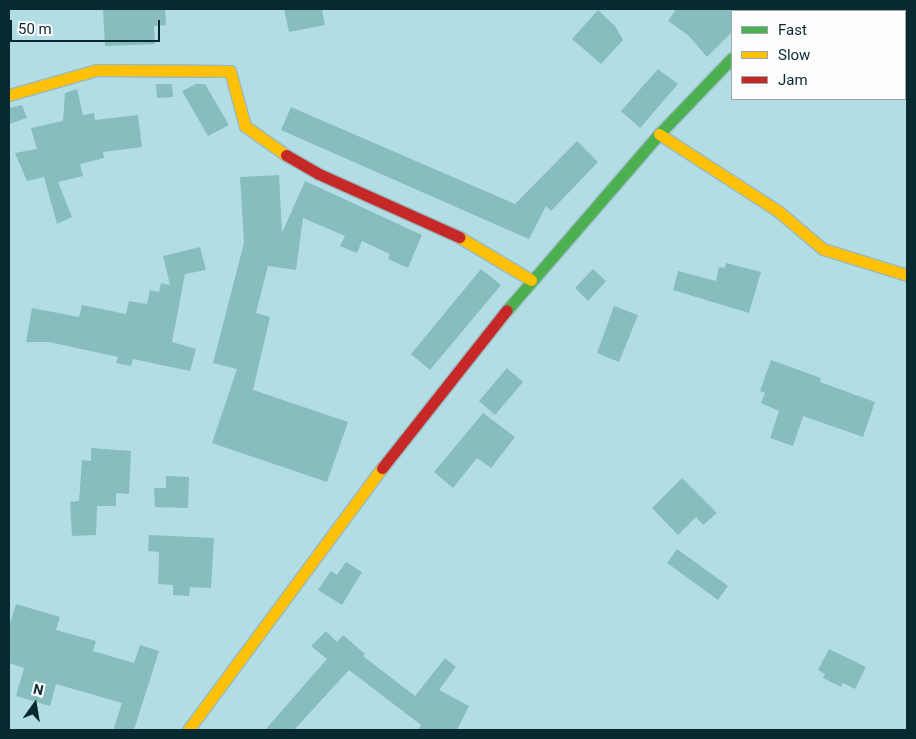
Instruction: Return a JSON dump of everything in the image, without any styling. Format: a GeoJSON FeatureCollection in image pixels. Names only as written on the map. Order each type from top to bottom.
{"type":"FeatureCollection","features":[{"type":"Feature","properties":{"kind":"street"},"geometry":{"type":"LineString","coordinates":[[188,730],[416,422],[531,280],[659,134],[731,59]]}},
{"type":"Feature","properties":{"kind":"street"},"geometry":{"type":"LineString","coordinates":[[9,95],[96,70],[230,71],[235,98],[245,126],[273,147],[319,174],[478,246],[531,280]]}},
{"type":"Feature","properties":{"kind":"street"},"geometry":{"type":"LineString","coordinates":[[659,134],[778,211],[824,249],[907,275]]}},
{"type":"Feature","properties":{"kind":"building"},"geometry":{"type":"Polygon","coordinates":[[[103,9],[165,9],[166,25],[154,26],[155,44],[105,46],[103,9]]]}},
{"type":"Feature","properties":{"kind":"building"},"geometry":{"type":"Polygon","coordinates":[[[284,9],[322,10],[325,25],[289,32],[284,9]]]}},
{"type":"Feature","properties":{"kind":"building"},"geometry":{"type":"Polygon","coordinates":[[[676,9],[732,9],[731,33],[707,57],[688,35],[668,21],[676,9]]]}},
{"type":"Feature","properties":{"kind":"building"},"geometry":{"type":"Polygon","coordinates":[[[598,10],[615,26],[623,40],[601,64],[572,39],[598,10]]]}},
{"type":"Feature","properties":{"kind":"building"},"geometry":{"type":"Polygon","coordinates":[[[658,69],[678,84],[640,128],[621,111],[658,69]]]}},
{"type":"Feature","properties":{"kind":"building"},"geometry":{"type":"Polygon","coordinates":[[[156,84],[172,84],[173,97],[157,98],[156,84]]]}},
{"type":"Feature","properties":{"kind":"building"},"geometry":{"type":"Polygon","coordinates":[[[196,84],[205,84],[229,125],[208,136],[182,91],[196,84]]]}},
{"type":"Feature","properties":{"kind":"building"},"geometry":{"type":"Polygon","coordinates":[[[77,89],[83,115],[94,113],[95,120],[138,115],[142,147],[103,152],[104,158],[80,164],[83,176],[58,182],[72,217],[57,224],[44,177],[27,181],[15,153],[37,149],[31,128],[63,121],[65,93],[77,89]]]}},
{"type":"Feature","properties":{"kind":"building"},"geometry":{"type":"Polygon","coordinates":[[[22,105],[27,118],[9,124],[9,108],[22,105]]]}},
{"type":"Feature","properties":{"kind":"building"},"geometry":{"type":"Polygon","coordinates":[[[291,107],[515,204],[577,141],[598,162],[551,211],[546,206],[529,239],[281,130],[291,107]]]}},
{"type":"Feature","properties":{"kind":"building"},"geometry":{"type":"Polygon","coordinates":[[[279,175],[282,233],[305,181],[422,235],[408,268],[388,259],[390,254],[362,241],[357,253],[340,246],[345,236],[303,218],[296,270],[268,266],[256,313],[270,317],[253,390],[348,422],[327,482],[212,443],[237,369],[213,363],[244,243],[240,177],[279,175]]]}},
{"type":"Feature","properties":{"kind":"building"},"geometry":{"type":"Polygon","coordinates":[[[200,247],[206,270],[185,274],[172,342],[196,349],[190,371],[133,359],[131,366],[116,363],[118,357],[49,342],[26,342],[32,308],[79,317],[82,305],[126,314],[129,301],[147,304],[150,290],[159,292],[161,283],[170,285],[163,256],[200,247]]]}},
{"type":"Feature","properties":{"kind":"building"},"geometry":{"type":"Polygon","coordinates":[[[726,263],[761,272],[749,313],[673,290],[678,271],[716,281],[719,267],[725,268],[726,263]]]}},
{"type":"Feature","properties":{"kind":"building"},"geometry":{"type":"Polygon","coordinates":[[[481,269],[501,285],[430,370],[411,354],[481,269]]]}},
{"type":"Feature","properties":{"kind":"building"},"geometry":{"type":"Polygon","coordinates":[[[593,269],[606,281],[588,301],[575,288],[593,269]]]}},
{"type":"Feature","properties":{"kind":"building"},"geometry":{"type":"Polygon","coordinates":[[[614,306],[638,315],[619,362],[597,353],[614,306]]]}},
{"type":"Feature","properties":{"kind":"building"},"geometry":{"type":"Polygon","coordinates":[[[771,360],[821,378],[820,382],[875,402],[863,437],[803,416],[793,446],[770,438],[779,411],[761,403],[765,393],[760,391],[771,360]]]}},
{"type":"Feature","properties":{"kind":"building"},"geometry":{"type":"Polygon","coordinates":[[[507,368],[523,382],[495,415],[479,401],[507,368]]]}},
{"type":"Feature","properties":{"kind":"building"},"geometry":{"type":"Polygon","coordinates":[[[483,413],[515,437],[491,468],[477,458],[453,488],[434,472],[483,413]]]}},
{"type":"Feature","properties":{"kind":"building"},"geometry":{"type":"Polygon","coordinates":[[[91,448],[131,451],[129,494],[116,493],[116,506],[97,506],[96,535],[72,536],[70,502],[79,501],[82,460],[91,461],[91,448]]]}},
{"type":"Feature","properties":{"kind":"building"},"geometry":{"type":"Polygon","coordinates":[[[166,476],[189,477],[188,508],[155,507],[154,488],[166,488],[166,476]]]}},
{"type":"Feature","properties":{"kind":"building"},"geometry":{"type":"Polygon","coordinates":[[[682,478],[717,513],[703,525],[696,517],[678,535],[652,508],[682,478]]]}},
{"type":"Feature","properties":{"kind":"building"},"geometry":{"type":"Polygon","coordinates":[[[149,535],[214,538],[211,588],[190,587],[189,596],[173,595],[173,585],[158,584],[159,552],[148,551],[149,535]]]}},
{"type":"Feature","properties":{"kind":"building"},"geometry":{"type":"Polygon","coordinates":[[[677,549],[728,586],[718,600],[667,563],[677,549]]]}},
{"type":"Feature","properties":{"kind":"building"},"geometry":{"type":"Polygon","coordinates":[[[346,562],[362,572],[342,605],[318,590],[331,571],[337,575],[346,562]]]}},
{"type":"Feature","properties":{"kind":"building"},"geometry":{"type":"Polygon","coordinates":[[[16,604],[60,617],[56,630],[96,641],[93,651],[134,663],[140,645],[159,651],[134,730],[113,730],[122,703],[56,684],[50,706],[16,696],[24,668],[9,663],[9,627],[16,604]]]}},
{"type":"Feature","properties":{"kind":"building"},"geometry":{"type":"Polygon","coordinates":[[[326,631],[337,642],[343,635],[365,654],[363,656],[415,696],[445,658],[456,667],[439,690],[469,706],[457,730],[418,730],[421,725],[349,670],[294,730],[265,730],[327,659],[311,646],[326,631]]]}},
{"type":"Feature","properties":{"kind":"building"},"geometry":{"type":"Polygon","coordinates":[[[829,649],[866,667],[855,689],[843,683],[841,687],[823,678],[825,674],[818,670],[829,649]]]}},
{"type":"Feature","properties":{"kind":"traffic: fast"},"geometry":{"type":"LineString","coordinates":[[507,310],[659,134],[731,59]]}},
{"type":"Feature","properties":{"kind":"traffic: slow"},"geometry":{"type":"LineString","coordinates":[[9,95],[96,70],[230,71],[245,126],[286,155]]}},
{"type":"Feature","properties":{"kind":"traffic: slow"},"geometry":{"type":"LineString","coordinates":[[659,134],[778,211],[823,249],[907,275]]}},
{"type":"Feature","properties":{"kind":"traffic: slow"},"geometry":{"type":"LineString","coordinates":[[459,237],[531,280]]}},
{"type":"Feature","properties":{"kind":"traffic: slow"},"geometry":{"type":"LineString","coordinates":[[188,730],[382,468]]}},
{"type":"Feature","properties":{"kind":"traffic: jam"},"geometry":{"type":"LineString","coordinates":[[286,155],[319,174],[459,237]]}},
{"type":"Feature","properties":{"kind":"traffic: jam"},"geometry":{"type":"LineString","coordinates":[[382,468],[507,310]]}}]}
